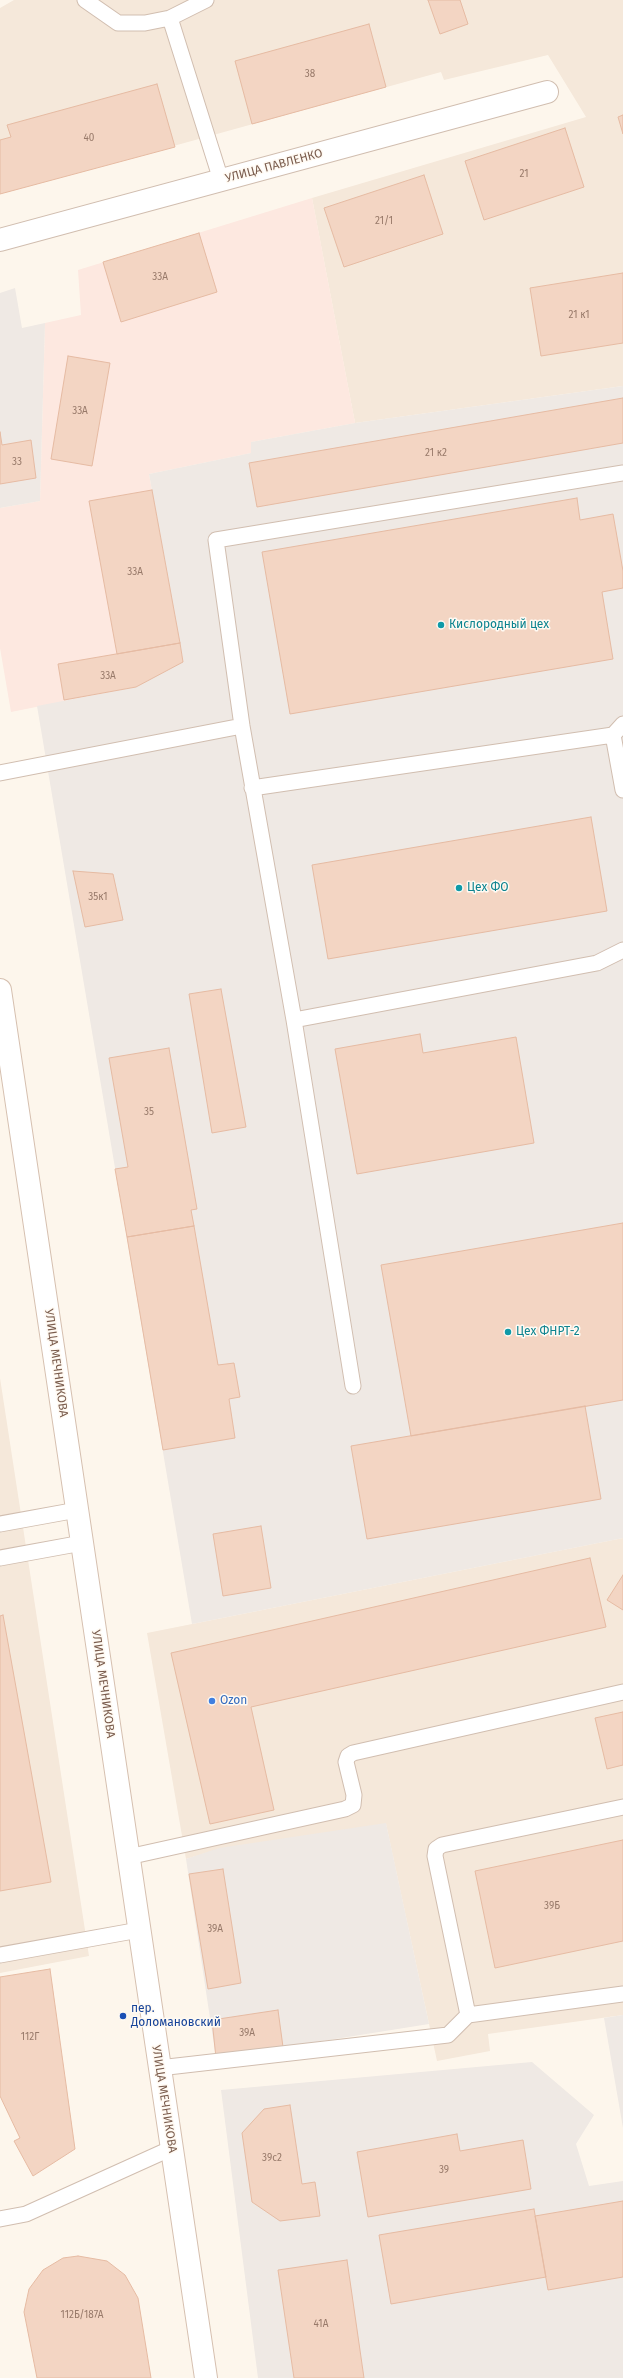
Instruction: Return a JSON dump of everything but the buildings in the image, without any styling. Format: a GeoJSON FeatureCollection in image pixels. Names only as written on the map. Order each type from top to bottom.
{"type":"FeatureCollection","features":[{"type":"Feature","properties":{"kind":"main road","name":"УЛИЦА ПАВЛЕНКО"},"geometry":{"type":"LineString","coordinates":[[0,240],[547,92]]}},
{"type":"Feature","properties":{"kind":"main road","name":"УЛИЦА МЕЧНИКОВА"},"geometry":{"type":"LineString","coordinates":[[0,990],[206,2378]]}},
{"type":"Feature","properties":{"kind":"lane"},"geometry":{"type":"LineString","coordinates":[[84,0],[118,23],[145,23],[170,18],[206,0]]}},
{"type":"Feature","properties":{"kind":"lane"},"geometry":{"type":"LineString","coordinates":[[170,18],[221,180]]}},
{"type":"Feature","properties":{"kind":"lane"},"geometry":{"type":"LineString","coordinates":[[353,1386],[294,1020],[252,788],[216,540],[623,473]]}},
{"type":"Feature","properties":{"kind":"lane"},"geometry":{"type":"LineString","coordinates":[[0,773],[242,726]]}},
{"type":"Feature","properties":{"kind":"lane"},"geometry":{"type":"LineString","coordinates":[[252,788],[618,729],[623,790]]}},
{"type":"Feature","properties":{"kind":"lane"},"geometry":{"type":"LineString","coordinates":[[294,1020],[597,963],[623,950]]}},
{"type":"Feature","properties":{"kind":"lane"},"geometry":{"type":"LineString","coordinates":[[0,1524],[77,1510]]}},
{"type":"Feature","properties":{"kind":"lane"},"geometry":{"type":"LineString","coordinates":[[0,1558],[82,1543]]}},
{"type":"Feature","properties":{"kind":"lane"},"geometry":{"type":"LineString","coordinates":[[128,1857],[345,1808],[353,1804],[354,1795],[346,1762],[348,1756],[353,1753],[623,1692]]}},
{"type":"Feature","properties":{"kind":"lane"},"geometry":{"type":"LineString","coordinates":[[468,2014],[435,1856],[436,1849],[442,1845],[623,1807]]}},
{"type":"Feature","properties":{"kind":"lane"},"geometry":{"type":"LineString","coordinates":[[0,1956],[139,1930]]}},
{"type":"Feature","properties":{"kind":"lane"},"geometry":{"type":"LineString","coordinates":[[160,2068],[448,2034],[468,2014],[623,1994]]}},
{"type":"Feature","properties":{"kind":"lane"},"geometry":{"type":"LineString","coordinates":[[0,2220],[26,2214],[172,2148]]}},
{"type":"Feature","properties":{"kind":"shaded area"},"geometry":{"type":"Polygon","coordinates":[[[14,0],[623,0],[623,386],[355,423],[312,198],[586,117],[548,55],[444,80],[441,72],[0,194],[0,8],[14,0]]]}},
{"type":"Feature","properties":{"kind":"shaded area"},"geometry":{"type":"Polygon","coordinates":[[[312,198],[355,423],[251,442],[251,453],[149,474],[183,662],[136,687],[11,712],[0,648],[0,508],[40,501],[45,323],[81,315],[78,270],[312,198]]]}},
{"type":"Feature","properties":{"kind":"shaded area"},"geometry":{"type":"Polygon","coordinates":[[[15,288],[22,328],[45,323],[40,501],[0,508],[0,293],[15,288]]]}},
{"type":"Feature","properties":{"kind":"shaded area"},"geometry":{"type":"Polygon","coordinates":[[[623,386],[623,1538],[192,1624],[37,706],[136,687],[183,661],[149,474],[251,453],[251,442],[355,423],[623,386]]]}},
{"type":"Feature","properties":{"kind":"shaded area"},"geometry":{"type":"Polygon","coordinates":[[[0,1378],[89,1956],[0,1973],[0,1378]]]}},
{"type":"Feature","properties":{"kind":"shaded area"},"geometry":{"type":"Polygon","coordinates":[[[623,1538],[623,2015],[488,2034],[490,2051],[437,2061],[386,1824],[219,1849],[186,1859],[147,1633],[623,1538]]]}},
{"type":"Feature","properties":{"kind":"shaded area"},"geometry":{"type":"Polygon","coordinates":[[[386,1823],[429,2024],[216,2058],[186,1859],[219,1848],[386,1823]]]}},
{"type":"Feature","properties":{"kind":"shaded area"},"geometry":{"type":"Polygon","coordinates":[[[623,2015],[623,2128],[604,2018],[623,2015]]]}},
{"type":"Feature","properties":{"kind":"shaded area"},"geometry":{"type":"Polygon","coordinates":[[[532,2062],[594,2115],[576,2144],[589,2186],[623,2181],[623,2378],[258,2378],[221,2090],[532,2062]]]}},
{"type":"Feature","properties":{"kind":"place","name":"Кислородный цех"},"geometry":{"type":"Point","coordinates":[441,625]}},
{"type":"Feature","properties":{"kind":"place","name":"Цех ФО"},"geometry":{"type":"Point","coordinates":[459,888]}},
{"type":"Feature","properties":{"kind":"place","name":"Цех ФНРТ-2"},"geometry":{"type":"Point","coordinates":[508,1332]}},
{"type":"Feature","properties":{"kind":"place","name":"Ozon"},"geometry":{"type":"Point","coordinates":[212,1701]}},
{"type":"Feature","properties":{"kind":"place","name":"пер. Доломановский"},"geometry":{"type":"Point","coordinates":[123,2016]}}]}
